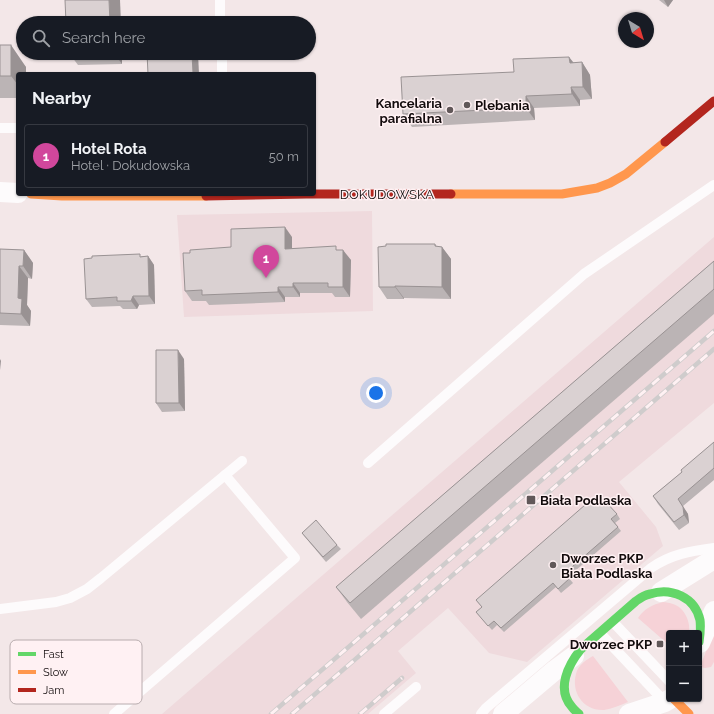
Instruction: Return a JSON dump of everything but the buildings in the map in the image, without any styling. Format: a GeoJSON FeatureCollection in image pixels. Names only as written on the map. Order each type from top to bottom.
{"type":"FeatureCollection","features":[{"type":"Feature","properties":{"kind":"street","name":"DOKUDOWSKA"},"geometry":{"type":"LineString","coordinates":[[316,194],[562,194],[588,191],[601,187],[623,176],[714,101]]}},
{"type":"Feature","properties":{"kind":"street"},"geometry":{"type":"LineString","coordinates":[[0,192],[16,193]]}},
{"type":"Feature","properties":{"kind":"street"},"geometry":{"type":"LineString","coordinates":[[661,592],[714,559]]}},
{"type":"Feature","properties":{"kind":"street"},"geometry":{"type":"LineString","coordinates":[[503,714],[574,656],[636,602],[654,592],[673,592],[687,599],[694,606],[700,618],[701,630]]}},
{"type":"Feature","properties":{"kind":"street"},"geometry":{"type":"LineString","coordinates":[[702,637],[714,611]]}},
{"type":"Feature","properties":{"kind":"street"},"geometry":{"type":"LineString","coordinates":[[574,656],[565,673],[564,692],[572,708],[579,714]]}},
{"type":"Feature","properties":{"kind":"street"},"geometry":{"type":"LineString","coordinates":[[629,714],[666,701]]}},
{"type":"Feature","properties":{"kind":"street"},"geometry":{"type":"LineString","coordinates":[[673,702],[689,714]]}},
{"type":"Feature","properties":{"kind":"lane"},"geometry":{"type":"LineString","coordinates":[[220,0],[220,16]]}},
{"type":"Feature","properties":{"kind":"lane"},"geometry":{"type":"LineString","coordinates":[[222,60],[222,72]]}},
{"type":"Feature","properties":{"kind":"lane"},"geometry":{"type":"LineString","coordinates":[[0,128],[16,128]]}},
{"type":"Feature","properties":{"kind":"lane"},"geometry":{"type":"LineString","coordinates":[[368,463],[584,274],[714,185]]}},
{"type":"Feature","properties":{"kind":"lane"},"geometry":{"type":"LineString","coordinates":[[0,609],[56,602],[70,598],[87,589],[242,461]]}},
{"type":"Feature","properties":{"kind":"lane"},"geometry":{"type":"LineString","coordinates":[[142,690],[295,558],[225,475]]}},
{"type":"Feature","properties":{"kind":"lane"},"geometry":{"type":"LineString","coordinates":[[481,714],[486,708],[659,562],[671,556],[686,552],[714,548]]}},
{"type":"Feature","properties":{"kind":"lane"},"geometry":{"type":"LineString","coordinates":[[613,622],[666,678]]}},
{"type":"Feature","properties":{"kind":"lane"},"geometry":{"type":"LineString","coordinates":[[600,633],[666,696]]}},
{"type":"Feature","properties":{"kind":"lane"},"geometry":{"type":"LineString","coordinates":[[384,714],[416,687]]}},
{"type":"Feature","properties":{"kind":"lane"},"geometry":{"type":"LineString","coordinates":[[114,714],[126,704]]}},
{"type":"Feature","properties":{"kind":"shaded area"},"geometry":{"type":"Polygon","coordinates":[[[372,211],[373,311],[184,317],[177,215],[372,211]]]}},
{"type":"Feature","properties":{"kind":"shaded area"},"geometry":{"type":"Polygon","coordinates":[[[714,237],[714,403],[619,482],[656,527],[663,546],[527,662],[489,653],[448,608],[398,651],[416,673],[368,714],[162,714],[714,237]]]}},
{"type":"Feature","properties":{"kind":"shaded area"},"geometry":{"type":"Polygon","coordinates":[[[663,602],[673,604],[680,608],[688,620],[689,630],[666,630],[666,642],[638,618],[649,607],[663,602]]]}},
{"type":"Feature","properties":{"kind":"shaded area"},"geometry":{"type":"Polygon","coordinates":[[[714,630],[714,662],[711,667],[705,668],[702,667],[702,662],[714,630]]]}},
{"type":"Feature","properties":{"kind":"shaded area"},"geometry":{"type":"Polygon","coordinates":[[[593,656],[628,702],[604,710],[590,707],[580,699],[575,687],[576,674],[580,665],[593,656]]]}},
{"type":"Feature","properties":{"kind":"railway"},"geometry":{"type":"LineString","coordinates":[[271,714],[714,331]]}},
{"type":"Feature","properties":{"kind":"railway"},"geometry":{"type":"LineString","coordinates":[[292,714],[714,349]]}},
{"type":"Feature","properties":{"kind":"railway"},"geometry":{"type":"LineString","coordinates":[[360,714],[402,678]]}},
{"type":"Feature","properties":{"kind":"traffic: fast"},"geometry":{"type":"LineString","coordinates":[[579,714],[567,700],[565,693],[564,685],[572,662],[581,649],[636,601],[646,595],[658,592],[674,593],[681,596],[688,600],[697,612],[700,620],[700,630]]}},
{"type":"Feature","properties":{"kind":"traffic: slow"},"geometry":{"type":"LineString","coordinates":[[451,194],[562,194],[597,188],[626,174],[665,142]]}},
{"type":"Feature","properties":{"kind":"traffic: slow"},"geometry":{"type":"LineString","coordinates":[[62,196],[206,196]]}},
{"type":"Feature","properties":{"kind":"traffic: slow"},"geometry":{"type":"LineString","coordinates":[[677,702],[689,714]]}},
{"type":"Feature","properties":{"kind":"traffic: jam"},"geometry":{"type":"LineString","coordinates":[[665,142],[714,101]]}},
{"type":"Feature","properties":{"kind":"traffic: jam"},"geometry":{"type":"LineString","coordinates":[[316,194],[451,194]]}},
{"type":"Feature","properties":{"kind":"place","name":"Plebania"},"geometry":{"type":"Point","coordinates":[467,105]}},
{"type":"Feature","properties":{"kind":"place","name":"Kancelaria parafialna"},"geometry":{"type":"Point","coordinates":[450,110]}},
{"type":"Feature","properties":{"kind":"place","name":"Hotel Rota"},"geometry":{"type":"Point","coordinates":[266,278]}},
{"type":"Feature","properties":{"kind":"place","name":"Biała Podlaska"},"geometry":{"type":"Point","coordinates":[531,500]}},
{"type":"Feature","properties":{"kind":"place","name":"Dworzec PKP Biała Podlaska"},"geometry":{"type":"Point","coordinates":[553,565]}},
{"type":"Feature","properties":{"kind":"place","name":"Dworzec PKP"},"geometry":{"type":"Point","coordinates":[660,644]}}]}
